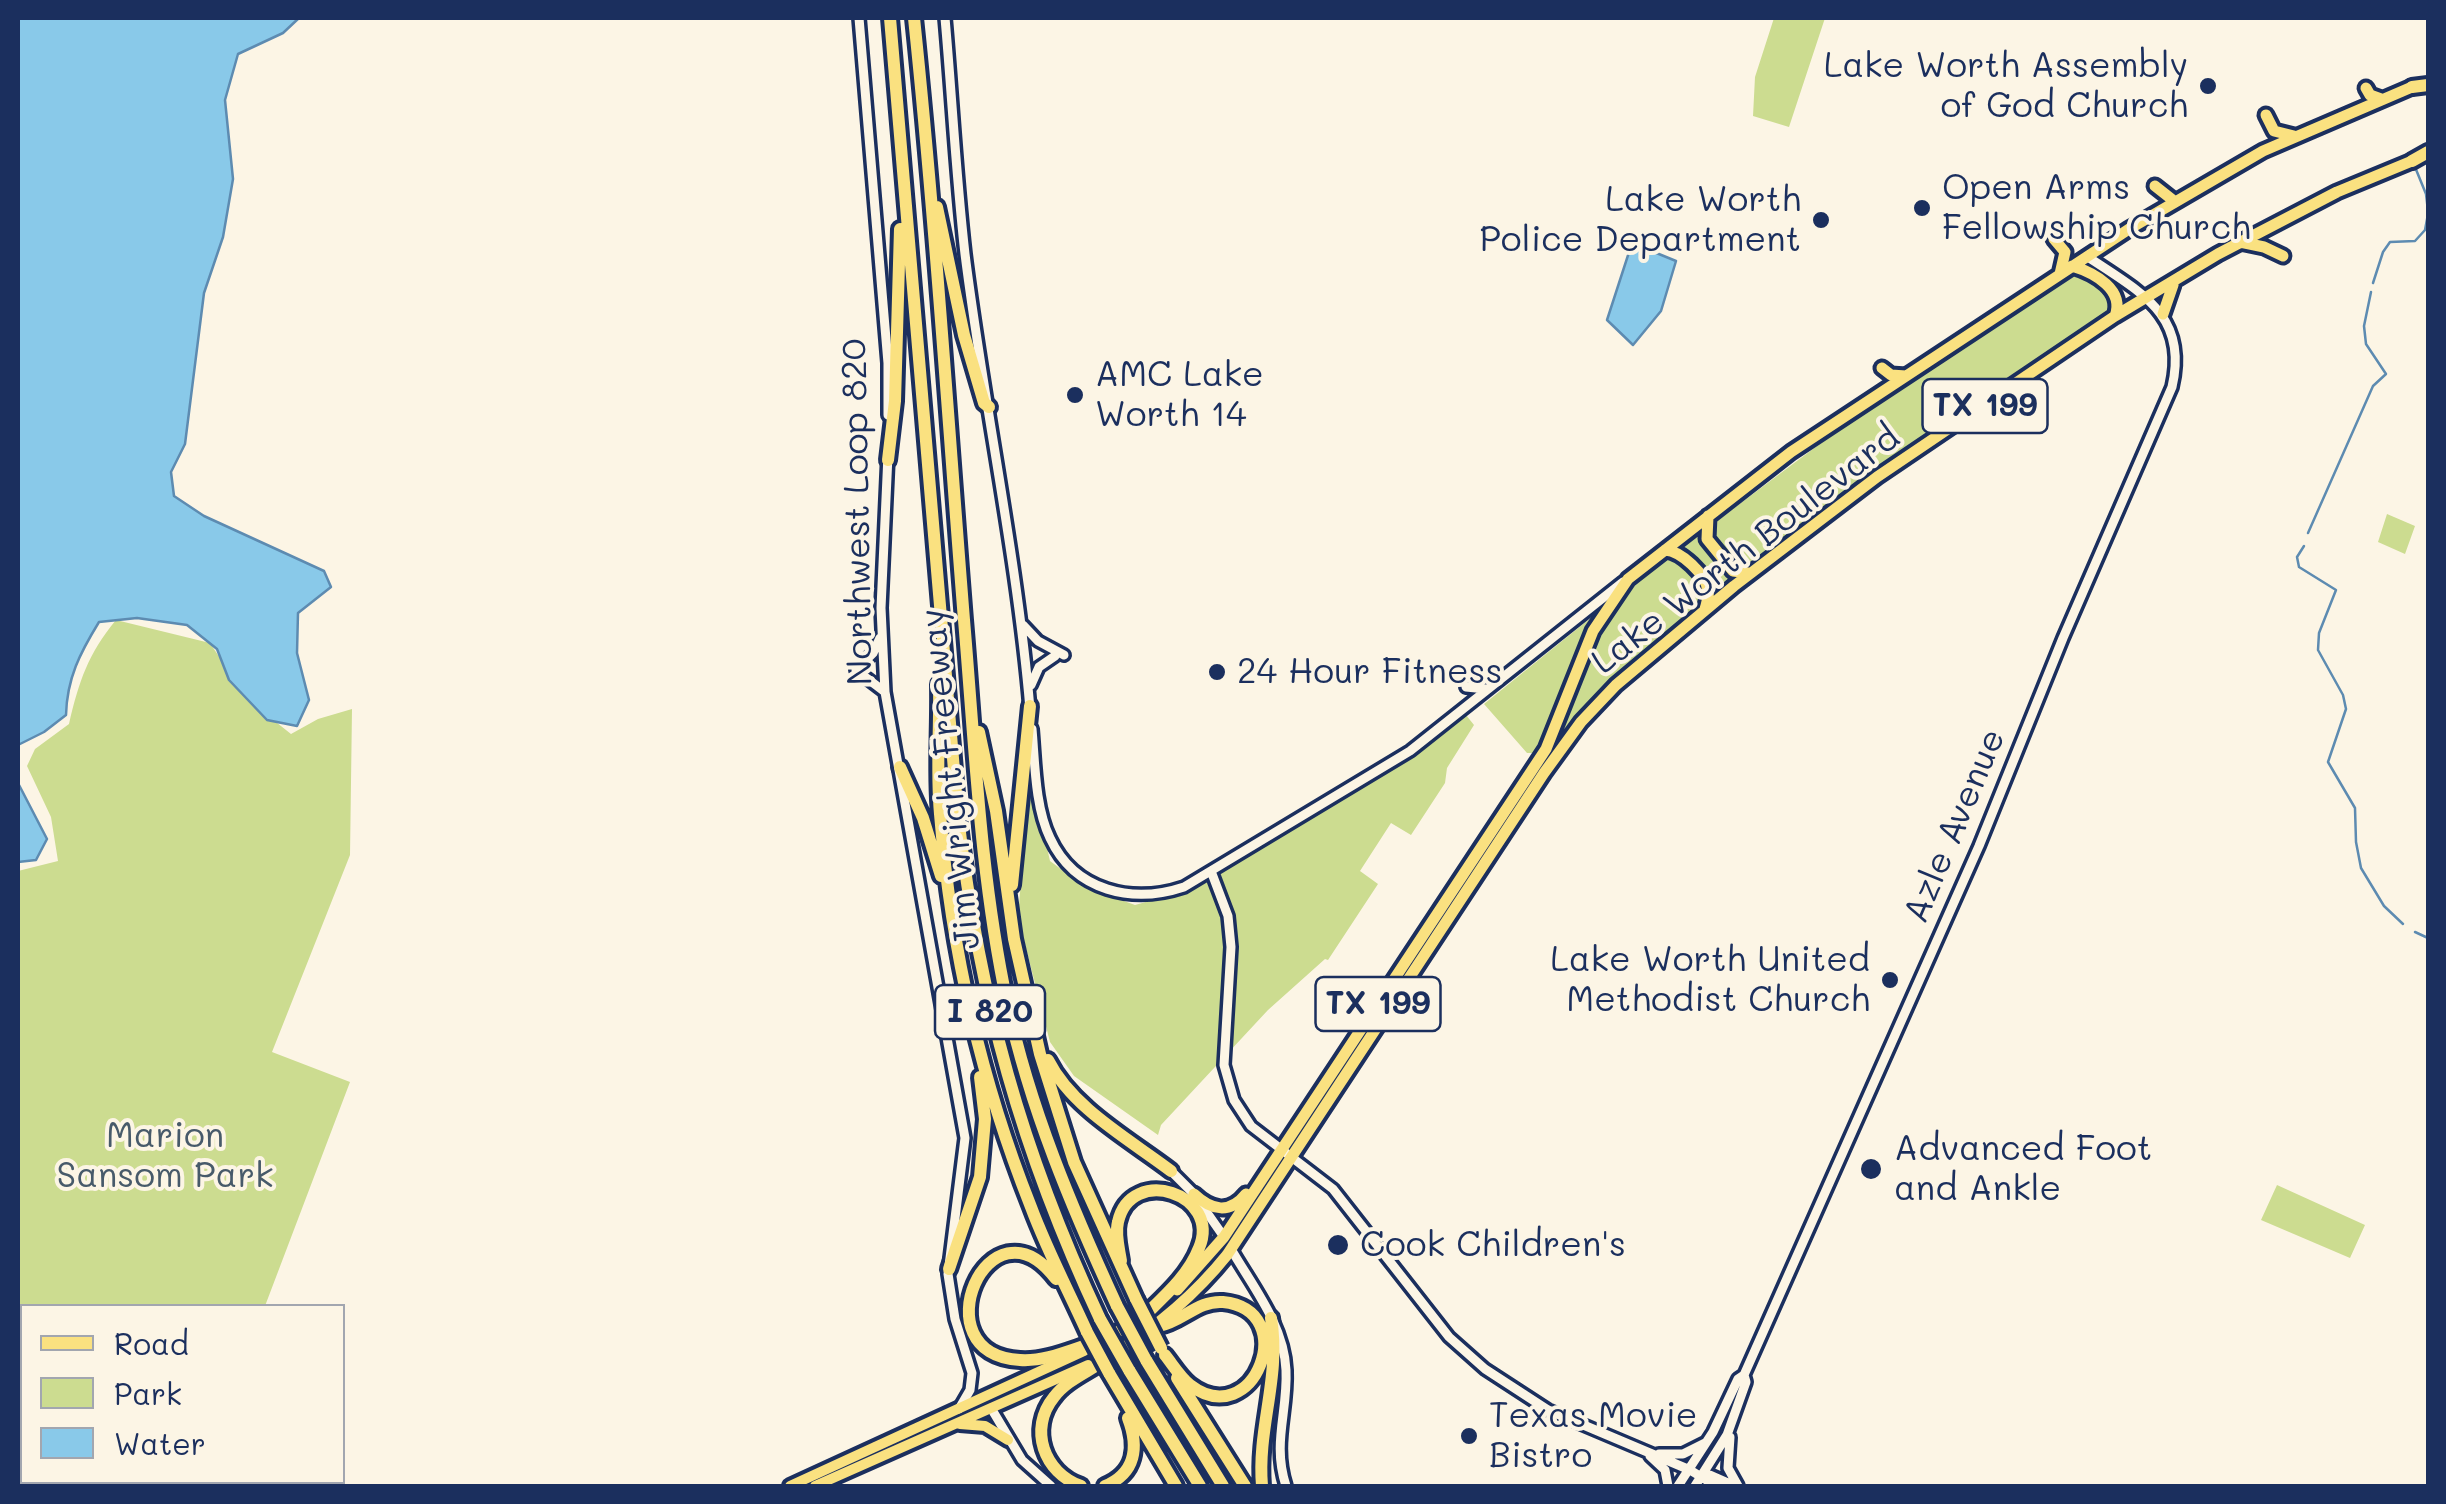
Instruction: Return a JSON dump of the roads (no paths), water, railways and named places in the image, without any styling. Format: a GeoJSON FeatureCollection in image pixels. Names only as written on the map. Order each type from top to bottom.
{"type":"FeatureCollection","features":[{"type":"Feature","properties":{"kind":"highway","name":"Jim Wright Freeway"},"geometry":{"type":"LineString","coordinates":[[890,18],[960,834],[987,998],[1003,1065],[1036,1167],[1100,1318],[1200,1486]]}},
{"type":"Feature","properties":{"kind":"highway","name":"Jim Wright Freeway"},"geometry":{"type":"LineString","coordinates":[[914,18],[983,862],[1008,1005],[1062,1185],[1146,1360],[1223,1486]]}},
{"type":"Feature","properties":{"kind":"highway"},"geometry":{"type":"LineString","coordinates":[[920,83],[928,105],[937,206],[964,334],[984,402],[989,407]]}},
{"type":"Feature","properties":{"kind":"highway","name":"TX 199"},"geometry":{"type":"LineString","coordinates":[[2412,88],[2428,83]]}},
{"type":"Feature","properties":{"kind":"highway"},"geometry":{"type":"LineString","coordinates":[[2366,88],[2374,98],[2381,99]]}},
{"type":"Feature","properties":{"kind":"highway","name":"Lake Worth Boulevard"},"geometry":{"type":"LineString","coordinates":[[1111,1355],[1158,1326],[1194,1293],[1231,1249],[1286,1154],[1546,749],[1593,630],[1628,579],[1791,452],[2174,201],[2294,136],[2412,88]]}},
{"type":"Feature","properties":{"kind":"highway"},"geometry":{"type":"LineString","coordinates":[[2266,115],[2274,131],[2294,136]]}},
{"type":"Feature","properties":{"kind":"highway"},"geometry":{"type":"LineString","coordinates":[[888,460],[894,416],[900,260],[895,155],[900,143]]}},
{"type":"Feature","properties":{"kind":"highway","name":"TX 199"},"geometry":{"type":"LineString","coordinates":[[2412,161],[2428,154]]}},
{"type":"Feature","properties":{"kind":"highway","name":"Lake Worth Boulevard"},"geometry":{"type":"LineString","coordinates":[[1103,1340],[1140,1320],[1178,1290],[1224,1236],[1437,937],[1442,914],[1581,722],[1616,685],[1705,609],[1877,476],[2115,316],[2240,242],[2337,192],[2412,161]]}},
{"type":"Feature","properties":{"kind":"highway"},"geometry":{"type":"LineString","coordinates":[[2155,186],[2160,194],[2174,201]]}},
{"type":"Feature","properties":{"kind":"highway"},"geometry":{"type":"LineString","coordinates":[[2054,239],[2064,252],[2060,274]]}},
{"type":"Feature","properties":{"kind":"highway"},"geometry":{"type":"LineString","coordinates":[[2240,242],[2264,246],[2283,256]]}},
{"type":"Feature","properties":{"kind":"highway"},"geometry":{"type":"LineString","coordinates":[[2072,266],[2088,272],[2118,296],[2120,304],[2115,316]]}},
{"type":"Feature","properties":{"kind":"highway"},"geometry":{"type":"LineString","coordinates":[[2163,314],[2176,280]]}},
{"type":"Feature","properties":{"kind":"highway"},"geometry":{"type":"LineString","coordinates":[[1882,368],[1890,375],[1906,376]]}},
{"type":"Feature","properties":{"kind":"highway"},"geometry":{"type":"LineString","coordinates":[[1708,516],[1706,539],[1733,571],[1750,574]]}},
{"type":"Feature","properties":{"kind":"highway"},"geometry":{"type":"LineString","coordinates":[[1665,550],[1681,554],[1706,584],[1705,609]]}},
{"type":"Feature","properties":{"kind":"highway"},"geometry":{"type":"LineString","coordinates":[[936,567],[933,576],[940,690],[937,772],[953,924]]}},
{"type":"Feature","properties":{"kind":"highway"},"geometry":{"type":"LineString","coordinates":[[970,695],[975,703],[996,811],[1009,907],[1035,1034],[1074,1162],[1136,1300],[1245,1486]]}},
{"type":"Feature","properties":{"kind":"highway"},"geometry":{"type":"LineString","coordinates":[[1009,907],[1030,705]]}},
{"type":"Feature","properties":{"kind":"highway"},"geometry":{"type":"LineString","coordinates":[[900,767],[932,844],[953,924],[979,1054],[984,1118],[980,1177],[949,1268]]}},
{"type":"Feature","properties":{"kind":"highway"},"geometry":{"type":"LineString","coordinates":[[1035,1034],[1056,1075],[1075,1096],[1171,1171]]}},
{"type":"Feature","properties":{"kind":"highway"},"geometry":{"type":"LineString","coordinates":[[979,1054],[1032,1210],[1084,1326],[1176,1486]]}},
{"type":"Feature","properties":{"kind":"highway"},"geometry":{"type":"LineString","coordinates":[[1194,1194],[1210,1206],[1225,1209],[1233,1207],[1257,1186]]}},
{"type":"Feature","properties":{"kind":"highway"},"geometry":{"type":"LineString","coordinates":[[1122,1268],[1117,1231],[1127,1205],[1151,1190],[1173,1192],[1188,1200],[1200,1217],[1201,1246],[1175,1284],[1140,1320]]}},
{"type":"Feature","properties":{"kind":"highway"},"geometry":{"type":"LineString","coordinates":[[1084,1326],[1047,1268],[1026,1255],[1013,1254],[990,1261],[976,1277],[969,1295],[969,1317],[975,1334],[987,1348],[1006,1358],[1043,1358],[1103,1340]]}},
{"type":"Feature","properties":{"kind":"highway"},"geometry":{"type":"LineString","coordinates":[[1158,1326],[1206,1304],[1227,1302],[1252,1316],[1266,1346],[1263,1364],[1253,1380],[1227,1394],[1209,1394],[1192,1387],[1163,1351]]}},
{"type":"Feature","properties":{"kind":"highway"},"geometry":{"type":"LineString","coordinates":[[1262,1486],[1260,1456],[1276,1348],[1271,1318]]}},
{"type":"Feature","properties":{"kind":"highway"},"geometry":{"type":"LineString","coordinates":[[1081,1486],[1070,1483],[1050,1464],[1044,1452],[1044,1412],[1063,1388],[1111,1355]]}},
{"type":"Feature","properties":{"kind":"highway"},"geometry":{"type":"LineString","coordinates":[[1105,1486],[1124,1474],[1135,1454],[1134,1433],[1121,1396]]}},
{"type":"Feature","properties":{"kind":"main road","name":"Northwest Loop 820"},"geometry":{"type":"LineString","coordinates":[[859,18],[888,363],[882,636],[885,692],[965,1138],[949,1268],[955,1319],[972,1373],[970,1390],[953,1419]]}},
{"type":"Feature","properties":{"kind":"main road"},"geometry":{"type":"LineString","coordinates":[[945,18],[965,256],[1022,624],[1030,705]]}},
{"type":"Feature","properties":{"kind":"main road","name":"Azle Avenue"},"geometry":{"type":"LineString","coordinates":[[1678,1486],[1708,1441],[1738,1379],[1744,1375],[1979,846],[2060,645],[2172,387],[2176,349],[2163,314],[2147,298],[2088,257]]}},
{"type":"Feature","properties":{"kind":"main road","name":"Lake Worth Boulevard"},"geometry":{"type":"LineString","coordinates":[[1030,705],[1043,816],[1050,838],[1075,872],[1111,892],[1159,895],[1211,872],[1382,770],[1628,579]]}},
{"type":"Feature","properties":{"kind":"main road"},"geometry":{"type":"LineString","coordinates":[[1022,624],[1060,655],[1038,667],[1030,705]]}},
{"type":"Feature","properties":{"kind":"main road"},"geometry":{"type":"LineString","coordinates":[[882,636],[873,653],[856,670],[885,692]]}},
{"type":"Feature","properties":{"kind":"main road"},"geometry":{"type":"LineString","coordinates":[[1466,687],[1489,688]]}},
{"type":"Feature","properties":{"kind":"main road"},"geometry":{"type":"LineString","coordinates":[[1211,872],[1228,916],[1231,948],[1223,1044],[1226,1074],[1245,1118],[1257,1133],[1334,1190],[1449,1337],[1485,1369],[1544,1407],[1690,1470],[1716,1486]]}},
{"type":"Feature","properties":{"kind":"main road"},"geometry":{"type":"LineString","coordinates":[[1171,1171],[1194,1194],[1224,1236]]}},
{"type":"Feature","properties":{"kind":"main road"},"geometry":{"type":"LineString","coordinates":[[1231,1249],[1271,1318],[1285,1358],[1286,1386],[1278,1448],[1286,1486]]}},
{"type":"Feature","properties":{"kind":"main road","name":"Lake Worth Boulevard"},"geometry":{"type":"LineString","coordinates":[[815,1486],[1103,1340]]}},
{"type":"Feature","properties":{"kind":"main road","name":"Lake Worth Boulevard"},"geometry":{"type":"LineString","coordinates":[[790,1486],[953,1419],[991,1408],[1111,1355]]}},
{"type":"Feature","properties":{"kind":"main road","name":"Azle Avenue"},"geometry":{"type":"LineString","coordinates":[[1695,1486],[1738,1408],[1746,1382],[1744,1375]]}},
{"type":"Feature","properties":{"kind":"main road"},"geometry":{"type":"LineString","coordinates":[[991,1408],[1022,1460],[1051,1486]]}},
{"type":"Feature","properties":{"kind":"main road"},"geometry":{"type":"LineString","coordinates":[[1736,1486],[1727,1460],[1738,1408]]}},
{"type":"Feature","properties":{"kind":"main road"},"geometry":{"type":"LineString","coordinates":[[953,1419],[985,1426],[1008,1440]]}},
{"type":"Feature","properties":{"kind":"main road"},"geometry":{"type":"LineString","coordinates":[[1645,1451],[1684,1454],[1708,1441]]}},
{"type":"Feature","properties":{"kind":"main road"},"geometry":{"type":"LineString","coordinates":[[1645,1451],[1665,1470],[1668,1486]]}},
{"type":"Feature","properties":{"kind":"main road"},"geometry":{"type":"LineString","coordinates":[[1702,1476],[1710,1475],[1736,1486]]}},
{"type":"Feature","properties":{"kind":"water"},"geometry":{"type":"Polygon","coordinates":[[[18,18],[299,18],[283,33],[238,54],[225,100],[233,179],[223,237],[204,293],[185,444],[171,472],[174,496],[204,516],[324,571],[331,587],[298,613],[297,653],[309,700],[297,726],[267,720],[229,680],[217,649],[187,625],[137,618],[99,622],[76,666],[66,715],[18,745],[18,18]]]}},
{"type":"Feature","properties":{"kind":"water"},"geometry":{"type":"Polygon","coordinates":[[[1632,243],[1676,261],[1661,311],[1633,345],[1607,320],[1632,243]]]}},
{"type":"Feature","properties":{"kind":"water"},"geometry":{"type":"Polygon","coordinates":[[[18,783],[47,839],[36,860],[18,862],[18,783]]]}},
{"type":"Feature","properties":{"kind":"waterway"},"geometry":{"type":"LineString","coordinates":[[2415,167],[2428,211]]}},
{"type":"Feature","properties":{"kind":"waterway"},"geometry":{"type":"LineString","coordinates":[[2373,283],[2390,242],[2415,241],[2425,230],[2428,214]]}},
{"type":"Feature","properties":{"kind":"waterway"},"geometry":{"type":"LineString","coordinates":[[2308,533],[2373,386],[2386,374],[2366,344],[2364,326],[2371,292]]}},
{"type":"Feature","properties":{"kind":"waterway"},"geometry":{"type":"LineString","coordinates":[[2304,546],[2297,557],[2299,567],[2336,590],[2319,633],[2318,650],[2343,695],[2346,709],[2328,762],[2355,808],[2361,868],[2384,906],[2403,924]]}},
{"type":"Feature","properties":{"kind":"waterway"},"geometry":{"type":"LineString","coordinates":[[2415,932],[2428,938]]}},
{"type":"Feature","properties":{"kind":"place","name":"Lake Worth Assembly of God Church"},"geometry":{"type":"Point","coordinates":[2208,86]}},
{"type":"Feature","properties":{"kind":"place","name":"Open Arms Fellowship Church"},"geometry":{"type":"Point","coordinates":[1922,208]}},
{"type":"Feature","properties":{"kind":"place","name":"Lake Worth Police Department"},"geometry":{"type":"Point","coordinates":[1821,220]}},
{"type":"Feature","properties":{"kind":"place","name":"AMC Lake Worth 14"},"geometry":{"type":"Point","coordinates":[1075,395]}},
{"type":"Feature","properties":{"kind":"place","name":"24 Hour Fitness"},"geometry":{"type":"Point","coordinates":[1217,672]}},
{"type":"Feature","properties":{"kind":"place","name":"Lake Worth United Methodist Church"},"geometry":{"type":"Point","coordinates":[1890,980]}},
{"type":"Feature","properties":{"kind":"place","name":"Advanced Foot and Ankle"},"geometry":{"type":"Point","coordinates":[1871,1169]}},
{"type":"Feature","properties":{"kind":"place","name":"Cook Children's"},"geometry":{"type":"Point","coordinates":[1338,1245]}},
{"type":"Feature","properties":{"kind":"place","name":"Texas Movie Bistro"},"geometry":{"type":"Point","coordinates":[1469,1436]}},
{"type":"Feature","properties":{"kind":"park label","name":"Marion Sansom Park"},"geometry":{"type":"Point","coordinates":[165,1156]}}]}
